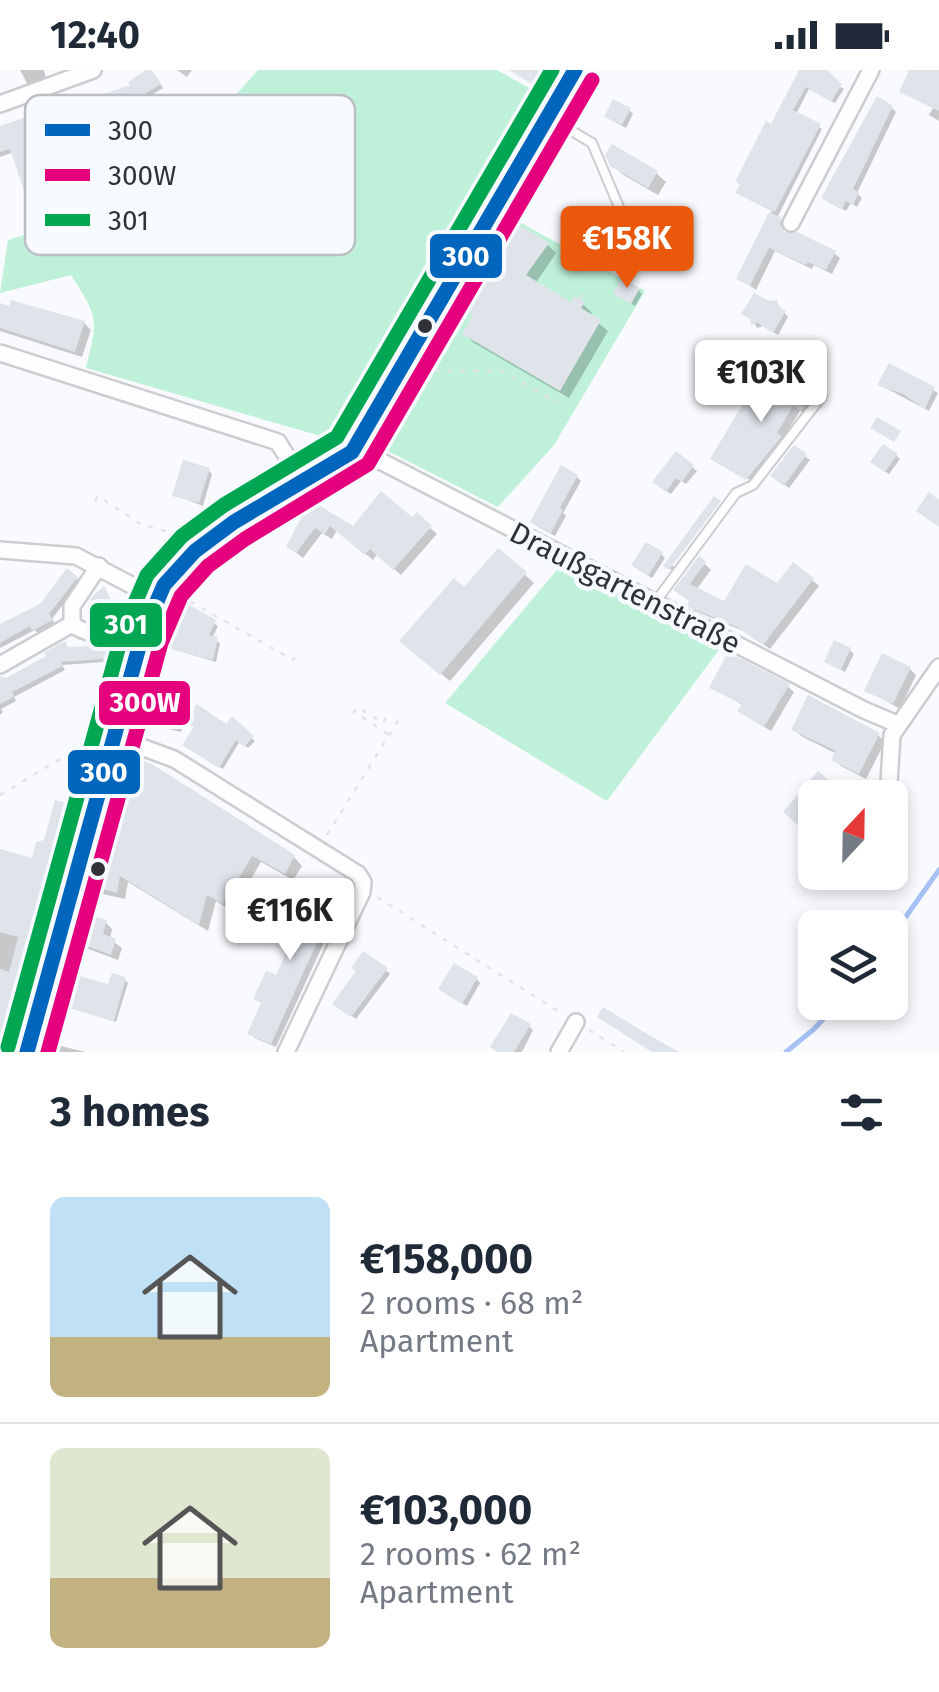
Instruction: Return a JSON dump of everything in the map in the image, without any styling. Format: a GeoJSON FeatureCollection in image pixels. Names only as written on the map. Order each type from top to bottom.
{"type":"FeatureCollection","features":[{"type":"Feature","properties":{"kind":"street"},"geometry":{"type":"LineString","coordinates":[[0,104],[93,70]]}},
{"type":"Feature","properties":{"kind":"street"},"geometry":{"type":"LineString","coordinates":[[27,1052],[142,636],[158,594],[201,546],[355,448],[576,70]]}},
{"type":"Feature","properties":{"kind":"street"},"geometry":{"type":"LineString","coordinates":[[790,223],[871,70]]}},
{"type":"Feature","properties":{"kind":"street"},"geometry":{"type":"LineString","coordinates":[[0,354],[278,442],[303,483]]}},
{"type":"Feature","properties":{"kind":"street","name":"Draußgartenstraße"},"geometry":{"type":"LineString","coordinates":[[355,448],[898,724]]}},
{"type":"Feature","properties":{"kind":"street"},"geometry":{"type":"LineString","coordinates":[[0,550],[65,554],[158,594]]}},
{"type":"Feature","properties":{"kind":"street"},"geometry":{"type":"LineString","coordinates":[[72,624],[72,606],[99,566]]}},
{"type":"Feature","properties":{"kind":"street"},"geometry":{"type":"LineString","coordinates":[[72,624],[88,634],[142,636]]}},
{"type":"Feature","properties":{"kind":"street"},"geometry":{"type":"LineString","coordinates":[[0,665],[72,624]]}},
{"type":"Feature","properties":{"kind":"street"},"geometry":{"type":"LineString","coordinates":[[889,780],[890,749],[898,724],[939,666]]}},
{"type":"Feature","properties":{"kind":"street"},"geometry":{"type":"LineString","coordinates":[[113,739],[174,759],[358,874],[362,892],[286,1052]]}},
{"type":"Feature","properties":{"kind":"street"},"geometry":{"type":"LineString","coordinates":[[560,1052],[576,1022]]}},
{"type":"Feature","properties":{"kind":"lane"},"geometry":{"type":"LineString","coordinates":[[548,117],[592,143],[618,208],[596,249]]}},
{"type":"Feature","properties":{"kind":"lane"},"geometry":{"type":"LineString","coordinates":[[655,603],[736,493],[754,485],[822,396]]}},
{"type":"Feature","properties":{"kind":"path"},"geometry":{"type":"LineString","coordinates":[[580,299],[584,292]]}},
{"type":"Feature","properties":{"kind":"path"},"geometry":{"type":"LineString","coordinates":[[424,362],[439,371],[503,371],[558,403]]}},
{"type":"Feature","properties":{"kind":"path"},"geometry":{"type":"LineString","coordinates":[[95,501],[98,496],[142,525],[201,546]]}},
{"type":"Feature","properties":{"kind":"path"},"geometry":{"type":"LineString","coordinates":[[158,594],[178,594],[293,660],[296,655]]}},
{"type":"Feature","properties":{"kind":"path"},"geometry":{"type":"LineString","coordinates":[[389,713],[383,722],[357,707],[354,712],[390,735]]}},
{"type":"Feature","properties":{"kind":"path"},"geometry":{"type":"LineString","coordinates":[[318,849],[399,719]]}},
{"type":"Feature","properties":{"kind":"path"},"geometry":{"type":"LineString","coordinates":[[0,795],[94,736],[113,739]]}},
{"type":"Feature","properties":{"kind":"path"},"geometry":{"type":"LineString","coordinates":[[362,892],[381,898],[624,1052]]}},
{"type":"Feature","properties":{"kind":"green space"},"geometry":{"type":"Polygon","coordinates":[[[258,70],[497,70],[541,95],[338,441],[86,368],[94,319],[71,275],[0,293],[8,240],[25,235],[25,255],[355,255],[355,95],[236,95],[258,70]]]}},
{"type":"Feature","properties":{"kind":"green space"},"geometry":{"type":"Polygon","coordinates":[[[510,217],[645,291],[554,445],[498,507],[376,445],[481,257],[510,217]]]}},
{"type":"Feature","properties":{"kind":"green space"},"geometry":{"type":"Polygon","coordinates":[[[562,564],[721,647],[607,801],[445,703],[562,564]]]}},
{"type":"Feature","properties":{"kind":"building"},"geometry":{"type":"Polygon","coordinates":[[[152,70],[161,84],[143,95],[101,95],[130,85],[128,82],[152,70]]]}},
{"type":"Feature","properties":{"kind":"building"},"geometry":{"type":"Polygon","coordinates":[[[509,70],[549,70],[538,88],[509,70]]]}},
{"type":"Feature","properties":{"kind":"building"},"geometry":{"type":"Polygon","coordinates":[[[799,70],[827,70],[842,84],[831,102],[806,87],[793,110],[821,124],[775,212],[735,193],[740,184],[735,182],[766,121],[771,124],[799,70]]]}},
{"type":"Feature","properties":{"kind":"building"},"geometry":{"type":"Polygon","coordinates":[[[909,70],[939,70],[939,111],[899,92],[909,70]]]}},
{"type":"Feature","properties":{"kind":"building"},"geometry":{"type":"Polygon","coordinates":[[[877,96],[893,106],[853,189],[859,192],[853,205],[846,201],[842,209],[821,198],[877,96]]]}},
{"type":"Feature","properties":{"kind":"building"},"geometry":{"type":"Polygon","coordinates":[[[613,99],[631,108],[622,125],[604,117],[613,99]]]}},
{"type":"Feature","properties":{"kind":"building"},"geometry":{"type":"Polygon","coordinates":[[[25,117],[25,194],[10,149],[0,152],[0,126],[25,117]]]}},
{"type":"Feature","properties":{"kind":"building"},"geometry":{"type":"Polygon","coordinates":[[[612,144],[658,171],[648,188],[610,166],[605,155],[612,144]]]}},
{"type":"Feature","properties":{"kind":"building"},"geometry":{"type":"Polygon","coordinates":[[[627,210],[648,222],[635,250],[612,235],[627,210]]]}},
{"type":"Feature","properties":{"kind":"building"},"geometry":{"type":"Polygon","coordinates":[[[769,212],[781,217],[785,232],[797,232],[836,251],[826,270],[769,248],[750,286],[736,279],[769,212]]]}},
{"type":"Feature","properties":{"kind":"building"},"geometry":{"type":"Polygon","coordinates":[[[516,223],[549,243],[526,275],[571,302],[574,296],[585,302],[581,308],[601,320],[560,391],[462,334],[473,315],[465,311],[516,223]]]}},
{"type":"Feature","properties":{"kind":"building"},"geometry":{"type":"Polygon","coordinates":[[[622,278],[640,288],[631,304],[613,294],[622,278]]]}},
{"type":"Feature","properties":{"kind":"building"},"geometry":{"type":"Polygon","coordinates":[[[754,293],[769,301],[777,300],[786,311],[773,333],[758,323],[751,325],[750,319],[741,314],[754,293]]]}},
{"type":"Feature","properties":{"kind":"building"},"geometry":{"type":"Polygon","coordinates":[[[11,300],[85,321],[75,352],[0,328],[0,303],[9,306],[11,300]]]}},
{"type":"Feature","properties":{"kind":"building"},"geometry":{"type":"Polygon","coordinates":[[[889,363],[935,387],[925,409],[903,394],[877,385],[889,363]]]}},
{"type":"Feature","properties":{"kind":"building"},"geometry":{"type":"Polygon","coordinates":[[[782,368],[819,388],[801,411],[793,406],[777,433],[782,436],[746,480],[710,459],[744,402],[760,411],[782,368]]]}},
{"type":"Feature","properties":{"kind":"building"},"geometry":{"type":"Polygon","coordinates":[[[877,417],[901,431],[894,442],[870,428],[877,417]]]}},
{"type":"Feature","properties":{"kind":"building"},"geometry":{"type":"Polygon","coordinates":[[[883,444],[898,454],[885,472],[870,462],[883,444]]]}},
{"type":"Feature","properties":{"kind":"building"},"geometry":{"type":"Polygon","coordinates":[[[794,445],[807,454],[784,486],[770,476],[794,445]]]}},
{"type":"Feature","properties":{"kind":"building"},"geometry":{"type":"Polygon","coordinates":[[[676,451],[694,465],[682,482],[676,478],[666,492],[652,482],[676,451]]]}},
{"type":"Feature","properties":{"kind":"building"},"geometry":{"type":"Polygon","coordinates":[[[183,460],[210,468],[199,503],[172,496],[183,460]]]}},
{"type":"Feature","properties":{"kind":"building"},"geometry":{"type":"Polygon","coordinates":[[[561,465],[578,475],[551,533],[530,522],[561,465]]]}},
{"type":"Feature","properties":{"kind":"building"},"geometry":{"type":"Polygon","coordinates":[[[381,491],[412,517],[417,512],[432,526],[393,570],[370,549],[365,555],[330,526],[325,534],[315,528],[296,553],[286,547],[310,500],[353,526],[381,491]]]}},
{"type":"Feature","properties":{"kind":"building"},"geometry":{"type":"Polygon","coordinates":[[[929,492],[939,500],[939,527],[916,511],[929,492]]]}},
{"type":"Feature","properties":{"kind":"building"},"geometry":{"type":"Polygon","coordinates":[[[714,496],[721,501],[669,570],[663,566],[714,496]]]}},
{"type":"Feature","properties":{"kind":"building"},"geometry":{"type":"Polygon","coordinates":[[[646,542],[663,552],[648,576],[631,565],[646,542]]]}},
{"type":"Feature","properties":{"kind":"building"},"geometry":{"type":"Polygon","coordinates":[[[498,548],[527,572],[440,675],[399,641],[454,578],[464,587],[498,548]]]}},
{"type":"Feature","properties":{"kind":"building"},"geometry":{"type":"Polygon","coordinates":[[[699,556],[706,562],[690,584],[724,601],[746,564],[777,583],[793,562],[814,578],[763,645],[737,627],[686,606],[689,601],[673,590],[699,556]]]}},
{"type":"Feature","properties":{"kind":"building"},"geometry":{"type":"Polygon","coordinates":[[[67,568],[78,577],[49,614],[53,620],[32,631],[30,626],[0,643],[0,624],[40,604],[67,568]]]}},
{"type":"Feature","properties":{"kind":"building"},"geometry":{"type":"Polygon","coordinates":[[[104,586],[120,617],[111,622],[102,622],[99,609],[90,599],[104,586]]]}},
{"type":"Feature","properties":{"kind":"building"},"geometry":{"type":"Polygon","coordinates":[[[186,603],[216,620],[209,635],[218,637],[213,660],[158,646],[166,614],[181,617],[186,603]]]}},
{"type":"Feature","properties":{"kind":"building"},"geometry":{"type":"Polygon","coordinates":[[[834,640],[851,648],[841,670],[824,662],[834,640]]]}},
{"type":"Feature","properties":{"kind":"building"},"geometry":{"type":"Polygon","coordinates":[[[65,641],[68,647],[115,645],[116,658],[61,662],[63,666],[12,692],[14,697],[0,704],[0,676],[6,678],[65,641]]]}},
{"type":"Feature","properties":{"kind":"building"},"geometry":{"type":"Polygon","coordinates":[[[728,652],[790,684],[764,727],[737,711],[742,704],[709,688],[728,652]]]}},
{"type":"Feature","properties":{"kind":"building"},"geometry":{"type":"Polygon","coordinates":[[[882,653],[911,667],[893,704],[864,691],[882,653]]]}},
{"type":"Feature","properties":{"kind":"building"},"geometry":{"type":"Polygon","coordinates":[[[147,684],[174,692],[167,719],[139,712],[147,684]]]}},
{"type":"Feature","properties":{"kind":"building"},"geometry":{"type":"Polygon","coordinates":[[[808,695],[880,733],[859,774],[831,760],[836,751],[791,730],[808,695]]]}},
{"type":"Feature","properties":{"kind":"building"},"geometry":{"type":"Polygon","coordinates":[[[197,704],[226,724],[232,716],[254,736],[244,747],[236,740],[219,768],[182,745],[194,727],[181,723],[197,704]]]}},
{"type":"Feature","properties":{"kind":"building"},"geometry":{"type":"Polygon","coordinates":[[[127,756],[152,764],[295,855],[285,874],[252,856],[223,904],[207,895],[199,925],[120,876],[117,893],[92,886],[127,756]]]}},
{"type":"Feature","properties":{"kind":"building"},"geometry":{"type":"Polygon","coordinates":[[[818,771],[828,780],[810,780],[818,771]]]}},
{"type":"Feature","properties":{"kind":"building"},"geometry":{"type":"Polygon","coordinates":[[[798,794],[798,825],[783,812],[798,794]]]}},
{"type":"Feature","properties":{"kind":"building"},"geometry":{"type":"Polygon","coordinates":[[[55,800],[71,804],[68,813],[74,815],[7,1052],[0,1052],[0,969],[9,972],[18,937],[0,932],[0,849],[32,858],[36,842],[44,840],[55,800]]]}},
{"type":"Feature","properties":{"kind":"building"},"geometry":{"type":"Polygon","coordinates":[[[304,887],[335,903],[271,1044],[247,1034],[261,1003],[253,999],[266,971],[276,975],[291,942],[278,935],[304,887]]]}},
{"type":"Feature","properties":{"kind":"building"},"geometry":{"type":"Polygon","coordinates":[[[85,914],[107,920],[103,934],[116,939],[111,955],[76,942],[85,914]]]}},
{"type":"Feature","properties":{"kind":"building"},"geometry":{"type":"Polygon","coordinates":[[[363,951],[388,968],[351,1017],[332,1004],[356,971],[351,968],[363,951]]]}},
{"type":"Feature","properties":{"kind":"building"},"geometry":{"type":"Polygon","coordinates":[[[454,963],[478,977],[462,1004],[438,989],[454,963]]]}},
{"type":"Feature","properties":{"kind":"building"},"geometry":{"type":"Polygon","coordinates":[[[68,973],[108,984],[112,973],[126,977],[114,1021],[59,1005],[68,973]]]}},
{"type":"Feature","properties":{"kind":"building"},"geometry":{"type":"Polygon","coordinates":[[[603,1007],[679,1052],[652,1052],[597,1017],[603,1007]]]}},
{"type":"Feature","properties":{"kind":"building"},"geometry":{"type":"Polygon","coordinates":[[[511,1013],[531,1024],[514,1052],[498,1052],[490,1047],[511,1013]]]}},
{"type":"Feature","properties":{"kind":"waterway"},"geometry":{"type":"LineString","coordinates":[[908,914],[939,870]]}},
{"type":"Feature","properties":{"kind":"waterway"},"geometry":{"type":"LineString","coordinates":[[786,1052],[822,1020]]}},
{"type":"Feature","properties":{"kind":"transit line","name":"301"},"geometry":{"type":"LineString","coordinates":[[8,1047],[123,631],[147,575],[182,536],[224,505],[337,437],[552,70]]}},
{"type":"Feature","properties":{"kind":"transit line","name":"300"},"geometry":{"type":"LineString","coordinates":[[27,1052],[142,636],[164,585],[195,551],[234,522],[352,452],[575,70]]}},
{"type":"Feature","properties":{"kind":"transit line","name":"300W"},"geometry":{"type":"LineString","coordinates":[[48,1052],[161,643],[181,596],[208,566],[245,539],[368,464],[592,80]]}}]}
